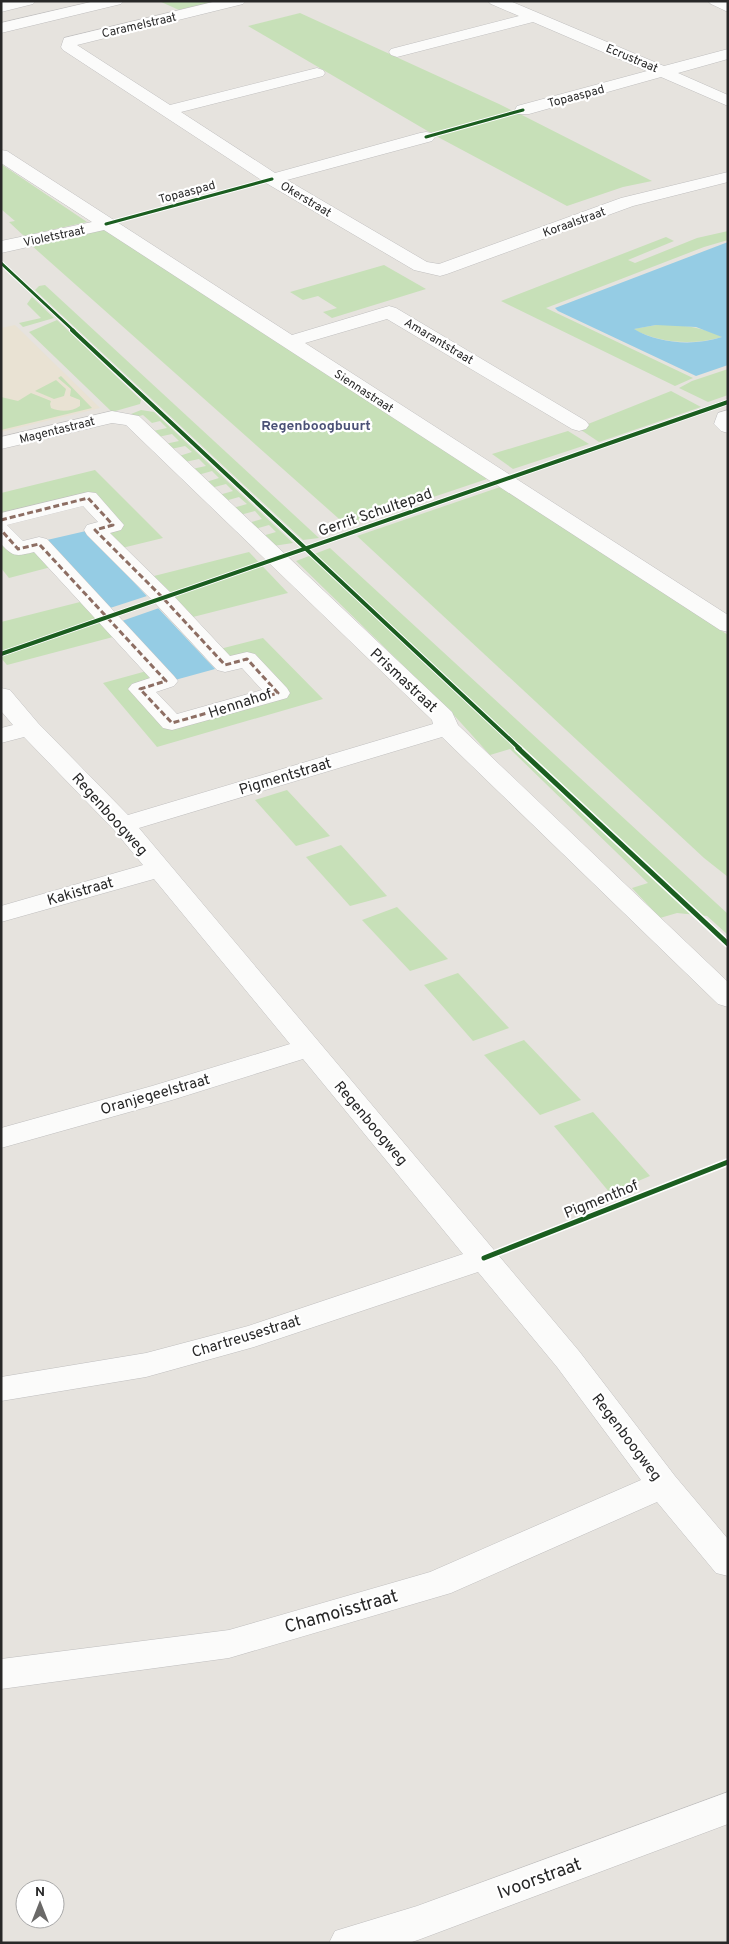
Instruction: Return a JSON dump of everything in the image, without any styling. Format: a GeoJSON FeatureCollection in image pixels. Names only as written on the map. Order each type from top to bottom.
{"type":"FeatureCollection","features":[{"type":"Feature","properties":{"kind":"street"},"geometry":{"type":"LineString","coordinates":[[1,7],[28,1]]}},
{"type":"Feature","properties":{"kind":"street"},"geometry":{"type":"LineString","coordinates":[[1,28],[116,1]]}},
{"type":"Feature","properties":{"kind":"street","name":"Caramelstraat"},"geometry":{"type":"LineString","coordinates":[[70,41],[238,1]]}},
{"type":"Feature","properties":{"kind":"street","name":"Ecrustraat"},"geometry":{"type":"LineString","coordinates":[[496,1],[728,101]]}},
{"type":"Feature","properties":{"kind":"street"},"geometry":{"type":"LineString","coordinates":[[716,1],[728,6]]}},
{"type":"Feature","properties":{"kind":"street"},"geometry":{"type":"LineString","coordinates":[[47,2],[68,12]]}},
{"type":"Feature","properties":{"kind":"street"},"geometry":{"type":"LineString","coordinates":[[155,5],[175,16]]}},
{"type":"Feature","properties":{"kind":"street"},"geometry":{"type":"LineString","coordinates":[[397,52],[535,18]]}},
{"type":"Feature","properties":{"kind":"street","name":"Okerstraat"},"geometry":{"type":"LineString","coordinates":[[70,41],[69,47],[272,179],[422,266]]}},
{"type":"Feature","properties":{"kind":"street","name":"Topaaspad"},"geometry":{"type":"LineString","coordinates":[[523,110],[728,54]]}},
{"type":"Feature","properties":{"kind":"street"},"geometry":{"type":"LineString","coordinates":[[167,111],[317,73]]}},
{"type":"Feature","properties":{"kind":"street"},"geometry":{"type":"LineString","coordinates":[[272,179],[426,137]]}},
{"type":"Feature","properties":{"kind":"street","name":"Siennastraat"},"geometry":{"type":"LineString","coordinates":[[1,155],[728,625]]}},
{"type":"Feature","properties":{"kind":"street","name":"Koraalstraat"},"geometry":{"type":"LineString","coordinates":[[422,266],[440,270],[627,202],[728,177]]}},
{"type":"Feature","properties":{"kind":"street","name":"Violetstraat"},"geometry":{"type":"LineString","coordinates":[[1,247],[106,224]]}},
{"type":"Feature","properties":{"kind":"street","name":"Amarantstraat"},"geometry":{"type":"LineString","coordinates":[[288,342],[389,312],[579,425]]}},
{"type":"Feature","properties":{"kind":"street","name":"Magentastraat"},"geometry":{"type":"LineString","coordinates":[[1,443],[112,416]]}},
{"type":"Feature","properties":{"kind":"street","name":"Prismastraat"},"geometry":{"type":"LineString","coordinates":[[112,416],[132,420],[443,717],[447,728],[728,998]]}},
{"type":"Feature","properties":{"kind":"street","name":"Hennahof"},"geometry":{"type":"LineString","coordinates":[[1,520],[88,498],[113,524],[95,530],[163,598],[225,665],[247,659],[278,694],[172,723],[140,689],[166,681],[39,544],[18,549],[1,530]]}},
{"type":"Feature","properties":{"kind":"street","name":"Regenboogweg"},"geometry":{"type":"LineString","coordinates":[[1,695],[29,728],[123,825],[568,1359],[663,1485],[726,1559]]}},
{"type":"Feature","properties":{"kind":"street"},"geometry":{"type":"LineString","coordinates":[[1,736],[29,728]]}},
{"type":"Feature","properties":{"kind":"street","name":"Pigmentstraat"},"geometry":{"type":"LineString","coordinates":[[123,825],[447,728]]}},
{"type":"Feature","properties":{"kind":"street","name":"Kakistraat"},"geometry":{"type":"LineString","coordinates":[[1,914],[159,868]]}},
{"type":"Feature","properties":{"kind":"street","name":"Oranjegeelstraat"},"geometry":{"type":"LineString","coordinates":[[1,1138],[309,1048]]}},
{"type":"Feature","properties":{"kind":"street","name":"Chartreusestraat"},"geometry":{"type":"LineString","coordinates":[[1,1389],[146,1365],[236,1340],[484,1258]]}},
{"type":"Feature","properties":{"kind":"street","name":"Chamoisstraat"},"geometry":{"type":"LineString","coordinates":[[1,1674],[46,1670],[239,1641],[439,1583],[663,1485]]}},
{"type":"Feature","properties":{"kind":"street","name":"Ivoorstraat"},"geometry":{"type":"LineString","coordinates":[[349,1943],[418,1922],[728,1808]]}},
{"type":"Feature","properties":{"kind":"shaded area"},"geometry":{"type":"Polygon","coordinates":[[[15,325],[100,408],[1,432],[1,328],[15,325]]]}},
{"type":"Feature","properties":{"kind":"green space"},"geometry":{"type":"Polygon","coordinates":[[[159,1],[217,1],[179,10],[159,1]]]}},
{"type":"Feature","properties":{"kind":"green space"},"geometry":{"type":"Polygon","coordinates":[[[300,13],[513,111],[431,133],[248,26],[300,13]]]}},
{"type":"Feature","properties":{"kind":"green space"},"geometry":{"type":"Polygon","coordinates":[[[518,113],[652,181],[623,187],[567,206],[436,136],[518,113]]]}},
{"type":"Feature","properties":{"kind":"green space"},"geometry":{"type":"Polygon","coordinates":[[[1,164],[87,222],[24,236],[9,222],[15,221],[1,209],[1,164]]]}},
{"type":"Feature","properties":{"kind":"green space"},"geometry":{"type":"Polygon","coordinates":[[[106,229],[490,478],[347,526],[31,245],[106,229]]]}},
{"type":"Feature","properties":{"kind":"green space"},"geometry":{"type":"Polygon","coordinates":[[[728,231],[728,240],[704,247],[546,308],[693,378],[675,386],[501,301],[666,237],[674,241],[628,260],[635,263],[697,238],[728,231]]]}},
{"type":"Feature","properties":{"kind":"green space"},"geometry":{"type":"Polygon","coordinates":[[[384,265],[426,289],[332,318],[323,312],[337,308],[318,296],[303,300],[290,292],[384,265]]]}},
{"type":"Feature","properties":{"kind":"green space"},"geometry":{"type":"Polygon","coordinates":[[[45,285],[319,538],[303,540],[35,290],[39,286],[45,285]]]}},
{"type":"Feature","properties":{"kind":"green space"},"geometry":{"type":"Polygon","coordinates":[[[32,297],[54,318],[23,327],[19,323],[41,318],[27,304],[32,297]]]}},
{"type":"Feature","properties":{"kind":"green space"},"geometry":{"type":"Polygon","coordinates":[[[57,320],[141,400],[140,404],[112,412],[29,332],[57,320]]]}},
{"type":"Feature","properties":{"kind":"green space"},"geometry":{"type":"Polygon","coordinates":[[[656,325],[690,327],[723,337],[712,340],[677,342],[654,338],[633,329],[656,325]]]}},
{"type":"Feature","properties":{"kind":"green space"},"geometry":{"type":"Polygon","coordinates":[[[728,369],[728,395],[708,402],[679,388],[692,381],[728,369]]]}},
{"type":"Feature","properties":{"kind":"green space"},"geometry":{"type":"Polygon","coordinates":[[[61,376],[92,408],[1,430],[1,397],[18,401],[31,393],[51,401],[51,408],[54,409],[62,411],[80,406],[80,400],[70,396],[71,389],[58,378],[61,376]]]}},
{"type":"Feature","properties":{"kind":"green space"},"geometry":{"type":"Polygon","coordinates":[[[56,380],[66,389],[64,396],[54,399],[35,391],[56,380]]]}},
{"type":"Feature","properties":{"kind":"green space"},"geometry":{"type":"Polygon","coordinates":[[[671,391],[701,407],[599,442],[578,428],[671,391]]]}},
{"type":"Feature","properties":{"kind":"green space"},"geometry":{"type":"Polygon","coordinates":[[[141,410],[154,412],[293,543],[273,546],[262,536],[276,532],[269,525],[255,529],[248,523],[262,519],[255,511],[240,515],[233,508],[247,504],[239,497],[225,501],[219,495],[233,491],[226,484],[211,488],[206,482],[219,478],[212,471],[198,475],[192,469],[206,466],[199,459],[185,462],[179,456],[192,452],[185,446],[171,449],[165,444],[179,441],[172,434],[158,437],[153,431],[167,428],[160,421],[152,423],[143,415],[136,417],[131,414],[141,410]]]}},
{"type":"Feature","properties":{"kind":"green space"},"geometry":{"type":"Polygon","coordinates":[[[568,431],[589,444],[513,469],[492,454],[568,431]]]}},
{"type":"Feature","properties":{"kind":"green space"},"geometry":{"type":"Polygon","coordinates":[[[95,470],[163,538],[122,548],[104,530],[89,493],[1,516],[1,493],[95,470]]]}},
{"type":"Feature","properties":{"kind":"green space"},"geometry":{"type":"Polygon","coordinates":[[[503,486],[728,635],[728,877],[704,858],[357,536],[503,486]]]}},
{"type":"Feature","properties":{"kind":"green space"},"geometry":{"type":"Polygon","coordinates":[[[1,535],[34,548],[51,567],[9,578],[1,568],[1,535]]]}},
{"type":"Feature","properties":{"kind":"green space"},"geometry":{"type":"Polygon","coordinates":[[[330,548],[728,914],[728,935],[707,916],[677,913],[660,918],[632,888],[648,883],[510,749],[490,755],[452,713],[296,561],[330,548]]]}},
{"type":"Feature","properties":{"kind":"green space"},"geometry":{"type":"Polygon","coordinates":[[[249,552],[288,593],[189,618],[150,577],[249,552]]]}},
{"type":"Feature","properties":{"kind":"green space"},"geometry":{"type":"Polygon","coordinates":[[[80,602],[113,637],[7,665],[1,658],[1,622],[80,602]]]}},
{"type":"Feature","properties":{"kind":"green space"},"geometry":{"type":"Polygon","coordinates":[[[263,638],[323,699],[157,747],[103,683],[154,669],[166,681],[141,689],[172,723],[278,694],[247,659],[225,665],[212,651],[263,638]]]}},
{"type":"Feature","properties":{"kind":"green space"},"geometry":{"type":"Polygon","coordinates":[[[287,790],[330,836],[296,846],[255,800],[287,790]]]}},
{"type":"Feature","properties":{"kind":"green space"},"geometry":{"type":"Polygon","coordinates":[[[341,845],[387,896],[350,906],[306,857],[341,845]]]}},
{"type":"Feature","properties":{"kind":"green space"},"geometry":{"type":"Polygon","coordinates":[[[397,907],[448,959],[410,971],[362,920],[397,907]]]}},
{"type":"Feature","properties":{"kind":"green space"},"geometry":{"type":"Polygon","coordinates":[[[458,973],[509,1028],[473,1041],[424,985],[458,973]]]}},
{"type":"Feature","properties":{"kind":"green space"},"geometry":{"type":"Polygon","coordinates":[[[524,1040],[581,1100],[540,1115],[484,1055],[524,1040]]]}},
{"type":"Feature","properties":{"kind":"green space"},"geometry":{"type":"Polygon","coordinates":[[[593,1112],[650,1176],[610,1193],[554,1126],[593,1112]]]}},
{"type":"Feature","properties":{"kind":"water"},"geometry":{"type":"Polygon","coordinates":[[[728,242],[728,365],[696,376],[555,308],[728,242]],[[656,325],[634,329],[654,338],[677,342],[700,342],[722,337],[696,327],[656,325]]]}},
{"type":"Feature","properties":{"kind":"water"},"geometry":{"type":"Polygon","coordinates":[[[86,531],[215,669],[175,680],[47,540],[86,531]]]}},
{"type":"Feature","properties":{"kind":"pier"},"geometry":{"type":"Polygon","coordinates":[[[150,595],[162,607],[119,622],[107,609],[150,595]]]}},
{"type":"Feature","properties":{"kind":"marked path"},"geometry":{"type":"LineString","coordinates":[[1,520],[88,498],[113,525],[95,530],[163,598],[225,665],[247,659],[278,693],[172,723],[140,689],[166,681],[39,544],[18,549],[1,530]]}},
{"type":"Feature","properties":{"kind":"cycle path"},"geometry":{"type":"LineString","coordinates":[[426,137],[523,110]]}},
{"type":"Feature","properties":{"kind":"cycle path"},"geometry":{"type":"LineString","coordinates":[[106,224],[272,179]]}},
{"type":"Feature","properties":{"kind":"cycle path"},"geometry":{"type":"LineString","coordinates":[[1,263],[728,944]]}},
{"type":"Feature","properties":{"kind":"cycle path","name":"Gerrit Schultepad"},"geometry":{"type":"LineString","coordinates":[[1,654],[728,402]]}},
{"type":"Feature","properties":{"kind":"cycle path","name":"Pigmenthof"},"geometry":{"type":"LineString","coordinates":[[484,1258],[728,1162]]}},
{"type":"Feature","properties":{"kind":"district","name":"Regenboogbuurt"},"geometry":{"type":"Point","coordinates":[316,425]}}]}
